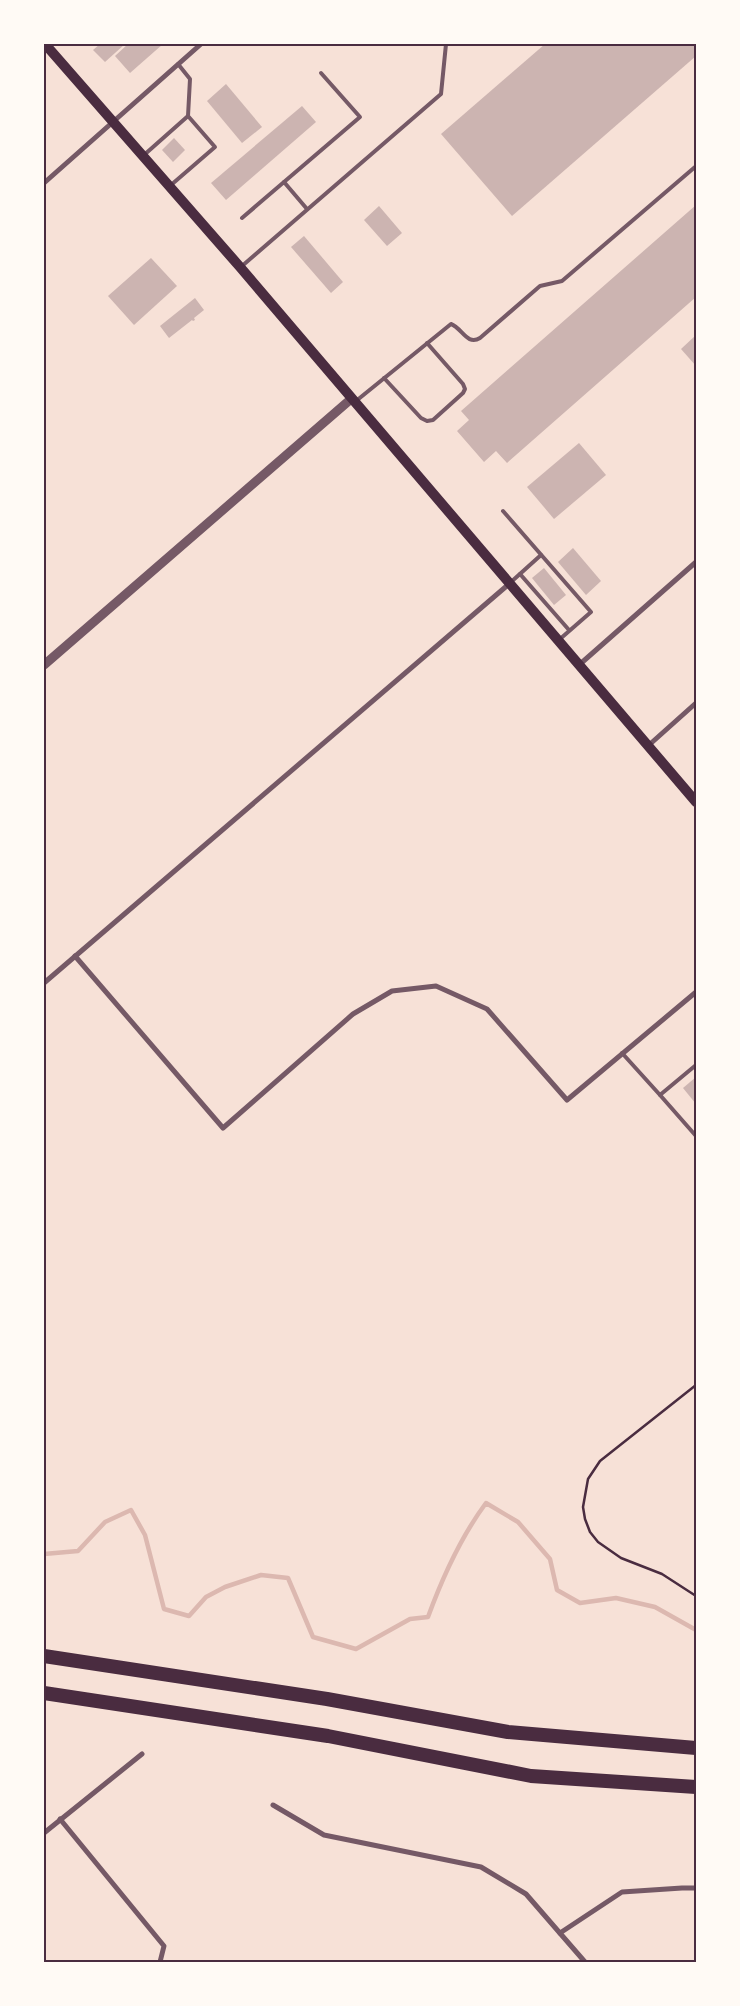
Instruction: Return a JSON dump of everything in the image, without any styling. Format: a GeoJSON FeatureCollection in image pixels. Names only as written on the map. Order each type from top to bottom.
{"type":"FeatureCollection","features":[{"type":"Feature","properties":{"kind":"highway"},"geometry":{"type":"LineString","coordinates":[[44,1656],[327,1700],[508,1732],[696,1748]]}},
{"type":"Feature","properties":{"kind":"highway"},"geometry":{"type":"LineString","coordinates":[[44,1693],[328,1736],[531,1776],[696,1787]]}},
{"type":"Feature","properties":{"kind":"main road"},"geometry":{"type":"LineString","coordinates":[[45,44],[240,268],[696,802]]}},
{"type":"Feature","properties":{"kind":"street"},"geometry":{"type":"LineString","coordinates":[[44,183],[201,44]]}},
{"type":"Feature","properties":{"kind":"street"},"geometry":{"type":"LineString","coordinates":[[44,665],[353,401]]}},
{"type":"Feature","properties":{"kind":"street"},"geometry":{"type":"LineString","coordinates":[[579,665],[696,562]]}},
{"type":"Feature","properties":{"kind":"street"},"geometry":{"type":"LineString","coordinates":[[44,983],[509,584]]}},
{"type":"Feature","properties":{"kind":"street"},"geometry":{"type":"LineString","coordinates":[[649,745],[696,703]]}},
{"type":"Feature","properties":{"kind":"street"},"geometry":{"type":"LineString","coordinates":[[75,956],[223,1128],[353,1014],[392,991],[436,986],[487,1008],[567,1100],[696,992]]}},
{"type":"Feature","properties":{"kind":"street"},"geometry":{"type":"LineString","coordinates":[[44,1833],[142,1754]]}},
{"type":"Feature","properties":{"kind":"street"},"geometry":{"type":"LineString","coordinates":[[273,1805],[324,1835],[481,1867],[526,1894],[586,1962]]}},
{"type":"Feature","properties":{"kind":"street"},"geometry":{"type":"LineString","coordinates":[[60,1819],[164,1946],[160,1962]]}},
{"type":"Feature","properties":{"kind":"street"},"geometry":{"type":"LineString","coordinates":[[560,1933],[622,1892],[696,1888]]}},
{"type":"Feature","properties":{"kind":"lane"},"geometry":{"type":"LineString","coordinates":[[240,268],[441,94],[446,44]]}},
{"type":"Feature","properties":{"kind":"lane"},"geometry":{"type":"LineString","coordinates":[[169,187],[215,147],[188,116],[190,80],[178,64]]}},
{"type":"Feature","properties":{"kind":"lane"},"geometry":{"type":"LineString","coordinates":[[242,218],[360,117],[321,73]]}},
{"type":"Feature","properties":{"kind":"lane"},"geometry":{"type":"LineString","coordinates":[[142,156],[188,116]]}},
{"type":"Feature","properties":{"kind":"lane"},"geometry":{"type":"LineString","coordinates":[[353,401],[450,324],[455,326],[470,341],[480,338],[540,286],[562,281],[695,167]]}},
{"type":"Feature","properties":{"kind":"lane"},"geometry":{"type":"LineString","coordinates":[[284,182],[308,209]]}},
{"type":"Feature","properties":{"kind":"lane"},"geometry":{"type":"LineString","coordinates":[[384,378],[421,418],[427,421],[433,420],[462,394],[465,389],[463,384],[427,343]]}},
{"type":"Feature","properties":{"kind":"lane"},"geometry":{"type":"LineString","coordinates":[[503,511],[591,612],[558,640]]}},
{"type":"Feature","properties":{"kind":"lane"},"geometry":{"type":"LineString","coordinates":[[509,584],[540,555]]}},
{"type":"Feature","properties":{"kind":"lane"},"geometry":{"type":"LineString","coordinates":[[520,574],[569,630]]}},
{"type":"Feature","properties":{"kind":"lane"},"geometry":{"type":"LineString","coordinates":[[622,1054],[696,1136]]}},
{"type":"Feature","properties":{"kind":"lane"},"geometry":{"type":"LineString","coordinates":[[660,1095],[696,1064]]}},
{"type":"Feature","properties":{"kind":"path"},"geometry":{"type":"LineString","coordinates":[[696,1384],[600,1461],[588,1479],[584,1491],[583,1508],[590,1532],[603,1546],[622,1558],[662,1574],[696,1596]]}},
{"type":"Feature","properties":{"kind":"building"},"geometry":{"type":"Polygon","coordinates":[[[100,44],[125,44],[105,62],[93,50],[100,44]]]}},
{"type":"Feature","properties":{"kind":"building"},"geometry":{"type":"Polygon","coordinates":[[[128,44],[163,44],[130,73],[115,56],[128,44]]]}},
{"type":"Feature","properties":{"kind":"building"},"geometry":{"type":"Polygon","coordinates":[[[545,44],[696,44],[696,56],[512,216],[441,134],[545,44]]]}},
{"type":"Feature","properties":{"kind":"building"},"geometry":{"type":"Polygon","coordinates":[[[226,84],[262,127],[242,143],[207,101],[226,84]]]}},
{"type":"Feature","properties":{"kind":"building"},"geometry":{"type":"Polygon","coordinates":[[[302,106],[316,122],[226,200],[211,183],[302,106]]]}},
{"type":"Feature","properties":{"kind":"building"},"geometry":{"type":"Polygon","coordinates":[[[174,138],[185,150],[173,162],[162,150],[174,138]]]}},
{"type":"Feature","properties":{"kind":"building"},"geometry":{"type":"Polygon","coordinates":[[[696,205],[696,297],[507,463],[496,451],[484,462],[457,431],[469,420],[461,411],[696,205]]]}},
{"type":"Feature","properties":{"kind":"building"},"geometry":{"type":"Polygon","coordinates":[[[379,206],[402,233],[387,246],[364,220],[379,206]]]}},
{"type":"Feature","properties":{"kind":"building"},"geometry":{"type":"Polygon","coordinates":[[[304,236],[343,282],[331,293],[291,247],[304,236]]]}},
{"type":"Feature","properties":{"kind":"building"},"geometry":{"type":"Polygon","coordinates":[[[151,258],[177,286],[134,325],[108,296],[151,258]]]}},
{"type":"Feature","properties":{"kind":"building"},"geometry":{"type":"Polygon","coordinates":[[[195,298],[204,310],[194,318],[195,320],[192,320],[169,338],[160,326],[195,298]]]}},
{"type":"Feature","properties":{"kind":"building"},"geometry":{"type":"Polygon","coordinates":[[[696,335],[696,366],[681,349],[696,335]]]}},
{"type":"Feature","properties":{"kind":"building"},"geometry":{"type":"Polygon","coordinates":[[[579,443],[606,475],[554,519],[527,487],[579,443]]]}},
{"type":"Feature","properties":{"kind":"building"},"geometry":{"type":"Polygon","coordinates":[[[573,548],[601,581],[586,595],[558,562],[573,548]]]}},
{"type":"Feature","properties":{"kind":"building"},"geometry":{"type":"Polygon","coordinates":[[[544,568],[566,595],[554,605],[532,578],[544,568]]]}},
{"type":"Feature","properties":{"kind":"building"},"geometry":{"type":"Polygon","coordinates":[[[696,1077],[696,1104],[683,1088],[696,1077]]]}},
{"type":"Feature","properties":{"kind":"waterway"},"geometry":{"type":"LineString","coordinates":[[44,1554],[78,1551],[105,1522],[131,1510],[145,1535],[164,1609],[189,1616],[206,1597],[225,1587],[261,1575],[288,1578],[313,1637],[356,1649],[410,1619],[428,1617],[453,1558],[468,1530],[486,1503],[518,1522],[550,1559],[557,1590],[580,1603],[616,1598],[655,1607],[696,1630]]}}]}
